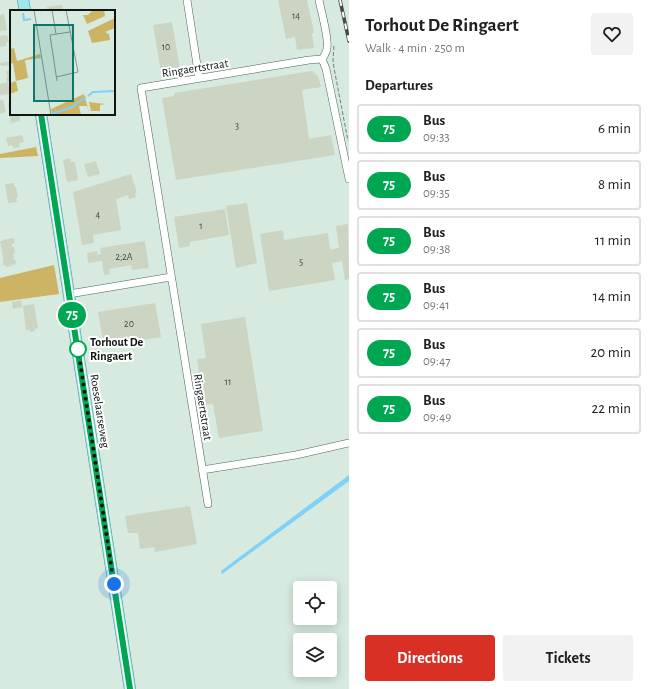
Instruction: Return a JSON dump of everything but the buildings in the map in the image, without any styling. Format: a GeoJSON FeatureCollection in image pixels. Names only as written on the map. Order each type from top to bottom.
{"type":"FeatureCollection","features":[{"type":"Feature","properties":{"kind":"main road"},"geometry":{"type":"LineString","coordinates":[[23,0],[25,10]]}},
{"type":"Feature","properties":{"kind":"main road","name":"Roeselaarseweg"},"geometry":{"type":"LineString","coordinates":[[41,115],[130,689]]}},
{"type":"Feature","properties":{"kind":"street"},"geometry":{"type":"LineString","coordinates":[[187,0],[199,78]]}},
{"type":"Feature","properties":{"kind":"street"},"geometry":{"type":"LineString","coordinates":[[319,0],[328,46],[322,59],[326,69],[349,179]]}},
{"type":"Feature","properties":{"kind":"street","name":"Ringaertstraat"},"geometry":{"type":"LineString","coordinates":[[208,504],[141,88],[322,59]]}},
{"type":"Feature","properties":{"kind":"street"},"geometry":{"type":"LineString","coordinates":[[69,294],[171,277]]}},
{"type":"Feature","properties":{"kind":"street"},"geometry":{"type":"LineString","coordinates":[[202,470],[296,455],[349,443]]}},
{"type":"Feature","properties":{"kind":"path"},"geometry":{"type":"LineString","coordinates":[[334,41],[334,68],[349,143]]}},
{"type":"Feature","properties":{"kind":"shaded area"},"geometry":{"type":"Polygon","coordinates":[[[36,147],[38,156],[0,158],[0,154],[36,147]]]}},
{"type":"Feature","properties":{"kind":"shaded area"},"geometry":{"type":"Polygon","coordinates":[[[54,265],[59,294],[0,302],[0,278],[54,265]]]}},
{"type":"Feature","properties":{"kind":"water"},"geometry":{"type":"Polygon","coordinates":[[[349,475],[349,481],[222,574],[221,571],[349,475]]]}},
{"type":"Feature","properties":{"kind":"railway"},"geometry":{"type":"LineString","coordinates":[[340,0],[349,41]]}},
{"type":"Feature","properties":{"kind":"bus line","name":"75"},"geometry":{"type":"LineString","coordinates":[[41,115],[130,689]]}},
{"type":"Feature","properties":{"kind":"place","name":"Torhout De Ringaert"},"geometry":{"type":"Point","coordinates":[78,349]}},
{"type":"Feature","properties":{"kind":"route"},"geometry":{"type":"LineString","coordinates":[[78,349],[114,584]]}}]}
